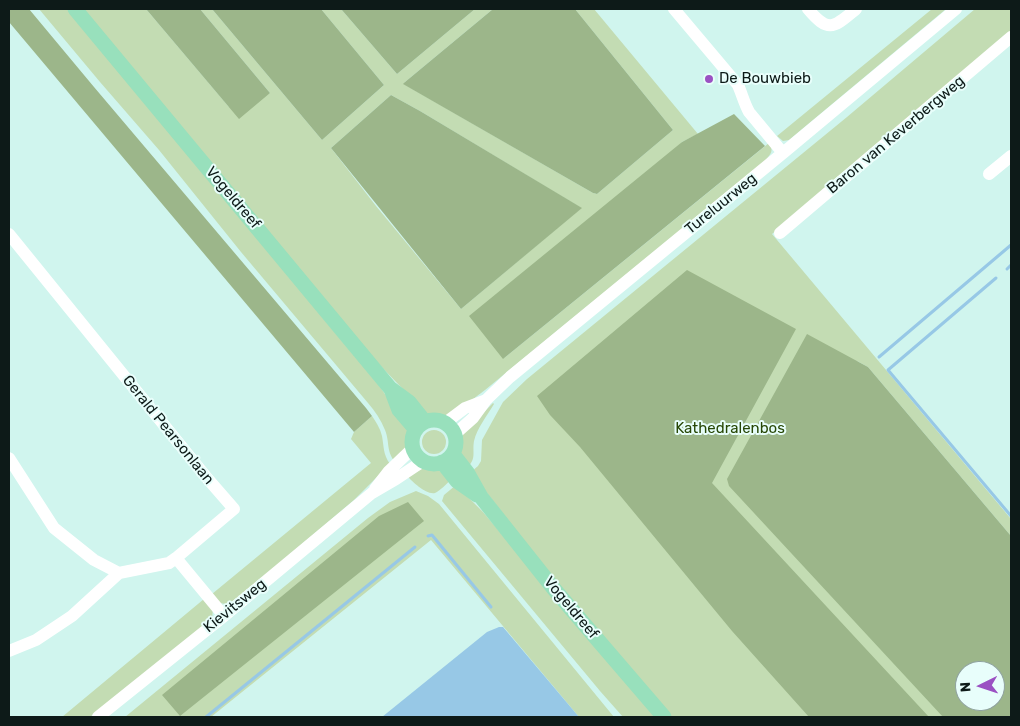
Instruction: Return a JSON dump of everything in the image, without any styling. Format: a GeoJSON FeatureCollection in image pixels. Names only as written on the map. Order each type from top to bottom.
{"type":"FeatureCollection","features":[{"type":"Feature","properties":{"kind":"main road","name":"Vogeldreef"},"geometry":{"type":"LineString","coordinates":[[75,9],[390,388],[409,402],[421,426]]}},
{"type":"Feature","properties":{"kind":"main road"},"geometry":{"type":"LineString","coordinates":[[432,420],[439,420],[450,428],[456,441],[455,447],[447,458],[435,464],[419,458],[412,442],[413,436],[421,426],[432,420]]}},
{"type":"Feature","properties":{"kind":"main road","name":"Vogeldreef"},"geometry":{"type":"LineString","coordinates":[[447,458],[467,472],[480,497],[554,589],[664,717]]}},
{"type":"Feature","properties":{"kind":"street"},"geometry":{"type":"LineString","coordinates":[[674,9],[738,85],[749,112],[783,153]]}},
{"type":"Feature","properties":{"kind":"street"},"geometry":{"type":"LineString","coordinates":[[808,9],[822,23],[830,26],[837,24],[856,9]]}},
{"type":"Feature","properties":{"kind":"street","name":"Tureluurweg"},"geometry":{"type":"LineString","coordinates":[[450,428],[465,408],[486,400],[510,378],[956,9]]}},
{"type":"Feature","properties":{"kind":"street","name":"Baron van Keverbergweg"},"geometry":{"type":"LineString","coordinates":[[780,233],[1011,37]]}},
{"type":"Feature","properties":{"kind":"street"},"geometry":{"type":"LineString","coordinates":[[989,174],[1011,156]]}},
{"type":"Feature","properties":{"kind":"street","name":"Gerald Pearsonlaan"},"geometry":{"type":"LineString","coordinates":[[9,234],[234,509],[176,558]]}},
{"type":"Feature","properties":{"kind":"street","name":"Kievitsweg"},"geometry":{"type":"LineString","coordinates":[[372,493],[389,471],[413,448]]}},
{"type":"Feature","properties":{"kind":"street"},"geometry":{"type":"LineString","coordinates":[[9,458],[54,528],[94,560],[119,574]]}},
{"type":"Feature","properties":{"kind":"street","name":"Kievitsweg"},"geometry":{"type":"LineString","coordinates":[[98,717],[224,616],[372,493],[423,461]]}},
{"type":"Feature","properties":{"kind":"street"},"geometry":{"type":"LineString","coordinates":[[9,651],[36,640],[72,616],[119,574],[169,562],[176,558],[224,616]]}},
{"type":"Feature","properties":{"kind":"green space"},"geometry":{"type":"Polygon","coordinates":[[[9,9],[29,9],[366,408],[372,416],[354,432],[9,22],[9,9]]]}},
{"type":"Feature","properties":{"kind":"green space"},"geometry":{"type":"Polygon","coordinates":[[[39,9],[68,9],[378,384],[408,431],[406,448],[394,461],[390,453],[385,430],[373,409],[241,252],[159,150],[39,9]]]}},
{"type":"Feature","properties":{"kind":"green space"},"geometry":{"type":"Polygon","coordinates":[[[83,9],[146,9],[229,107],[270,93],[200,9],[212,9],[322,140],[384,85],[321,9],[341,9],[397,74],[475,9],[493,9],[404,84],[597,194],[673,130],[575,9],[594,9],[698,134],[682,142],[503,359],[769,143],[771,146],[771,152],[766,160],[485,390],[448,416],[427,414],[370,355],[83,9]],[[391,95],[331,148],[461,309],[581,208],[391,95]]]}},
{"type":"Feature","properties":{"kind":"green space"},"geometry":{"type":"Polygon","coordinates":[[[146,9],[200,9],[270,93],[239,119],[146,9]]]}},
{"type":"Feature","properties":{"kind":"green space"},"geometry":{"type":"Polygon","coordinates":[[[212,9],[321,9],[384,85],[322,140],[212,9]]]}},
{"type":"Feature","properties":{"kind":"green space"},"geometry":{"type":"Polygon","coordinates":[[[341,9],[475,9],[397,74],[341,9]]]}},
{"type":"Feature","properties":{"kind":"green space"},"geometry":{"type":"Polygon","coordinates":[[[493,9],[575,9],[673,130],[597,194],[403,84],[493,9]]]}},
{"type":"Feature","properties":{"kind":"green space"},"geometry":{"type":"Polygon","coordinates":[[[932,9],[946,9],[789,140],[783,141],[777,136],[932,9]]]}},
{"type":"Feature","properties":{"kind":"green space","name":"Kathedralenbos"},"geometry":{"type":"Polygon","coordinates":[[[975,9],[1011,9],[1011,32],[772,234],[1011,519],[1011,536],[868,367],[857,361],[1011,543],[1011,717],[671,717],[544,568],[471,472],[481,461],[482,440],[503,402],[527,379],[847,117],[975,9]]]}},
{"type":"Feature","properties":{"kind":"green space"},"geometry":{"type":"Polygon","coordinates":[[[391,95],[582,208],[461,309],[331,148],[391,95]]]}},
{"type":"Feature","properties":{"kind":"green space"},"geometry":{"type":"Polygon","coordinates":[[[734,114],[765,146],[503,359],[469,316],[682,142],[734,114]]]}},
{"type":"Feature","properties":{"kind":"green space"},"geometry":{"type":"Polygon","coordinates":[[[687,270],[796,329],[712,483],[929,717],[809,717],[732,631],[580,447],[550,415],[537,396],[687,270]]]}},
{"type":"Feature","properties":{"kind":"green space"},"geometry":{"type":"Polygon","coordinates":[[[807,334],[868,367],[1011,536],[1011,717],[943,717],[729,486],[727,479],[807,334]]]}},
{"type":"Feature","properties":{"kind":"green space"},"geometry":{"type":"Polygon","coordinates":[[[493,403],[475,436],[473,458],[467,468],[459,450],[462,434],[493,403]]]}},
{"type":"Feature","properties":{"kind":"green space"},"geometry":{"type":"Polygon","coordinates":[[[372,416],[380,430],[385,454],[390,464],[354,500],[230,605],[220,603],[212,594],[371,463],[351,439],[354,432],[372,416]]]}},
{"type":"Feature","properties":{"kind":"green space"},"geometry":{"type":"Polygon","coordinates":[[[434,430],[443,433],[446,442],[443,451],[434,454],[425,451],[422,442],[425,433],[434,430]]]}},
{"type":"Feature","properties":{"kind":"green space"},"geometry":{"type":"Polygon","coordinates":[[[424,468],[439,471],[451,480],[437,492],[428,492],[420,488],[407,476],[424,468]]]}},
{"type":"Feature","properties":{"kind":"green space"},"geometry":{"type":"Polygon","coordinates":[[[456,485],[483,512],[657,717],[623,717],[600,691],[442,501],[444,495],[456,485]]]}},
{"type":"Feature","properties":{"kind":"green space"},"geometry":{"type":"Polygon","coordinates":[[[416,491],[428,496],[439,504],[614,717],[579,717],[431,540],[211,717],[125,717],[368,518],[390,502],[416,491]]]}},
{"type":"Feature","properties":{"kind":"green space"},"geometry":{"type":"Polygon","coordinates":[[[408,502],[424,521],[180,716],[162,695],[379,516],[408,502]]]}},
{"type":"Feature","properties":{"kind":"green space"},"geometry":{"type":"Polygon","coordinates":[[[204,599],[213,609],[212,619],[90,717],[62,717],[204,599]]]}},
{"type":"Feature","properties":{"kind":"water"},"geometry":{"type":"Polygon","coordinates":[[[503,627],[579,717],[382,717],[487,632],[503,627]]]}},
{"type":"Feature","properties":{"kind":"waterway"},"geometry":{"type":"LineString","coordinates":[[879,357],[1011,245]]}},
{"type":"Feature","properties":{"kind":"waterway"},"geometry":{"type":"LineString","coordinates":[[1007,269],[1011,265]]}},
{"type":"Feature","properties":{"kind":"waterway"},"geometry":{"type":"LineString","coordinates":[[996,278],[888,370],[1011,516]]}},
{"type":"Feature","properties":{"kind":"waterway"},"geometry":{"type":"LineString","coordinates":[[428,536],[432,535],[491,607]]}},
{"type":"Feature","properties":{"kind":"waterway"},"geometry":{"type":"LineString","coordinates":[[206,717],[415,547]]}},
{"type":"Feature","properties":{"kind":"place","name":"De Bouwbieb"},"geometry":{"type":"Point","coordinates":[709,79]}}]}
